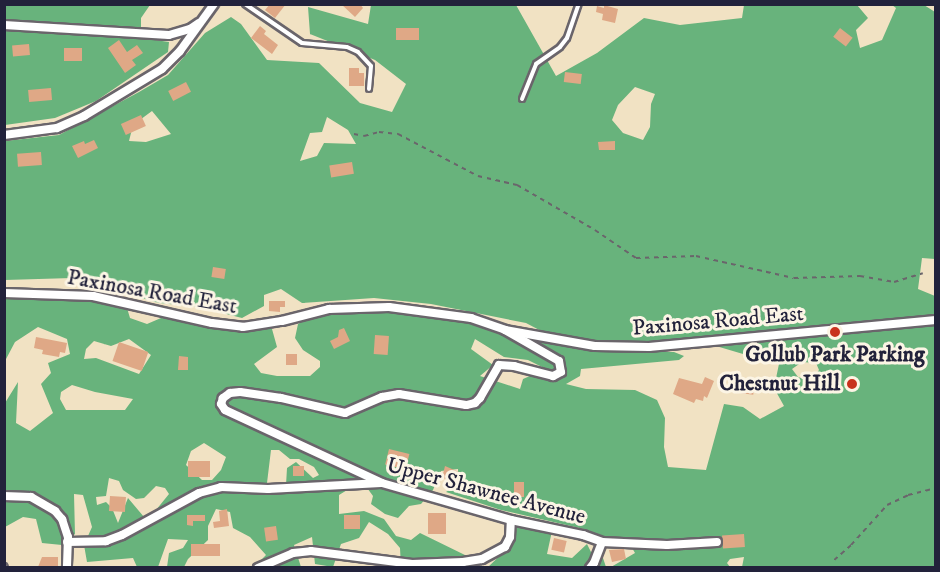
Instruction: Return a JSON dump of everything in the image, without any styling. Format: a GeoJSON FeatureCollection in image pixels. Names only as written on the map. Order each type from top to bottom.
{"type":"FeatureCollection","features":[{"type":"Feature","properties":{"kind":"street"},"geometry":{"type":"LineString","coordinates":[[4,135],[57,128],[84,116],[162,69],[180,51],[214,4]]}},
{"type":"Feature","properties":{"kind":"street"},"geometry":{"type":"LineString","coordinates":[[4,25],[169,35],[190,29],[204,19]]}},
{"type":"Feature","properties":{"kind":"street","name":"Paxinosa Road East"},"geometry":{"type":"LineString","coordinates":[[4,293],[93,296],[212,323],[243,327],[282,321],[329,309],[362,306],[427,311],[471,318],[505,330],[576,345],[649,347],[936,320]]}},
{"type":"Feature","properties":{"kind":"street","name":"Paxinosa Road East"},"geometry":{"type":"LineString","coordinates":[[225,410],[221,404],[223,398],[230,393],[240,392],[281,398],[345,413],[382,397],[399,394],[466,405],[475,403],[480,398],[500,365],[514,366],[553,376],[561,372],[559,361],[505,330]]}},
{"type":"Feature","properties":{"kind":"street","name":"Upper Shawnee Avenue"},"geometry":{"type":"LineString","coordinates":[[225,410],[382,483],[511,520],[583,535],[602,543],[667,545],[717,542]]}},
{"type":"Feature","properties":{"kind":"street"},"geometry":{"type":"LineString","coordinates":[[67,542],[106,541],[122,535],[199,493],[221,487],[268,489],[382,483]]}},
{"type":"Feature","properties":{"kind":"street"},"geometry":{"type":"LineString","coordinates":[[4,496],[31,497],[45,503],[62,519],[67,542],[67,567]]}},
{"type":"Feature","properties":{"kind":"street"},"geometry":{"type":"LineString","coordinates":[[258,567],[293,553],[311,552],[412,564],[482,559],[504,547],[510,537],[511,520]]}},
{"type":"Feature","properties":{"kind":"street"},"geometry":{"type":"LineString","coordinates":[[590,567],[602,543]]}},
{"type":"Feature","properties":{"kind":"lane"},"geometry":{"type":"LineString","coordinates":[[245,4],[302,43],[347,47],[358,52],[371,66],[369,89]]}},
{"type":"Feature","properties":{"kind":"lane"},"geometry":{"type":"LineString","coordinates":[[522,99],[536,64],[560,47],[567,38],[579,4]]}},
{"type":"Feature","properties":{"kind":"path"},"geometry":{"type":"LineString","coordinates":[[354,134],[364,136],[379,132],[398,134],[478,176],[518,185],[595,230],[636,258],[696,256],[794,278],[860,276],[894,282],[923,273]]}},
{"type":"Feature","properties":{"kind":"path"},"geometry":{"type":"LineString","coordinates":[[834,560],[887,506],[908,495],[936,488]]}},
{"type":"Feature","properties":{"kind":"green space"},"geometry":{"type":"Polygon","coordinates":[[[4,5],[150,5],[141,18],[141,38],[169,42],[168,52],[96,101],[55,118],[5,125],[4,5]]]}},
{"type":"Feature","properties":{"kind":"green space"},"geometry":{"type":"Polygon","coordinates":[[[371,5],[516,5],[556,76],[597,53],[644,18],[680,25],[742,18],[744,5],[857,5],[868,18],[856,30],[860,48],[882,40],[896,8],[892,5],[924,5],[935,12],[935,259],[922,258],[918,289],[935,296],[936,566],[742,567],[744,557],[730,559],[727,563],[730,567],[611,567],[635,553],[628,541],[603,538],[588,530],[501,510],[446,492],[458,484],[458,469],[441,471],[433,490],[421,504],[409,506],[398,518],[385,514],[371,504],[373,496],[362,481],[339,495],[339,514],[364,511],[384,519],[396,536],[411,540],[420,533],[467,556],[461,567],[401,567],[400,548],[388,534],[369,522],[359,538],[341,544],[333,567],[315,564],[312,537],[294,545],[301,567],[254,567],[266,555],[250,537],[233,528],[230,512],[216,509],[208,526],[208,540],[188,559],[184,567],[167,567],[169,553],[183,548],[188,540],[168,539],[158,567],[137,567],[133,558],[87,562],[84,545],[92,527],[83,495],[74,494],[75,534],[62,545],[42,543],[36,519],[23,517],[5,527],[5,403],[18,382],[16,423],[30,431],[53,413],[41,384],[51,373],[48,363],[70,354],[67,339],[38,327],[15,342],[5,361],[5,298],[65,298],[102,302],[127,308],[130,318],[147,324],[161,318],[233,329],[272,329],[277,347],[254,364],[261,373],[277,376],[310,376],[320,367],[320,361],[303,350],[295,338],[298,324],[314,315],[333,311],[385,311],[443,315],[502,331],[602,351],[674,352],[684,356],[679,360],[581,369],[580,376],[566,384],[586,389],[635,390],[657,400],[665,418],[664,447],[668,467],[706,470],[724,404],[743,407],[760,419],[784,406],[774,388],[780,359],[743,354],[716,346],[711,339],[659,344],[589,341],[545,333],[526,323],[431,304],[374,298],[302,303],[281,289],[264,295],[264,306],[242,318],[199,307],[159,303],[72,278],[5,280],[5,141],[59,135],[139,92],[168,75],[205,33],[231,17],[241,24],[267,60],[319,63],[360,103],[392,112],[406,84],[375,60],[310,34],[308,7],[368,24],[371,5]],[[635,87],[618,105],[612,120],[623,133],[643,140],[650,127],[651,104],[655,94],[635,87]],[[152,111],[133,125],[129,141],[146,142],[171,134],[152,111]],[[327,117],[322,132],[310,133],[300,161],[317,156],[324,143],[356,144],[348,130],[327,117]],[[129,339],[111,346],[94,341],[86,349],[84,359],[96,358],[139,374],[151,355],[129,339]],[[475,339],[471,349],[493,365],[480,376],[520,389],[523,379],[546,369],[528,360],[504,357],[475,339]],[[802,362],[792,369],[798,377],[811,381],[819,370],[816,363],[802,362]],[[72,385],[61,392],[60,399],[66,410],[125,410],[133,399],[72,385]],[[204,443],[191,451],[186,465],[202,480],[212,480],[221,470],[226,457],[204,443]],[[271,450],[267,483],[277,489],[286,485],[287,468],[296,462],[313,478],[319,475],[314,467],[299,459],[290,459],[279,450],[271,450]],[[109,478],[106,496],[96,497],[97,505],[106,502],[112,508],[118,523],[128,498],[144,517],[156,510],[169,494],[165,488],[156,486],[144,498],[136,499],[123,490],[119,481],[109,478]]]}},
{"type":"Feature","properties":{"kind":"green space"},"geometry":{"type":"Polygon","coordinates":[[[518,525],[552,531],[547,554],[572,558],[587,544],[593,556],[602,555],[606,567],[487,568],[511,545],[518,525]]]}},
{"type":"Feature","properties":{"kind":"building"},"geometry":{"type":"Polygon","coordinates":[[[270,4],[286,4],[275,18],[265,10],[270,4]]]}},
{"type":"Feature","properties":{"kind":"building"},"geometry":{"type":"Polygon","coordinates":[[[341,4],[360,4],[363,8],[355,17],[341,4]]]}},
{"type":"Feature","properties":{"kind":"building"},"geometry":{"type":"Polygon","coordinates":[[[604,5],[618,9],[615,23],[602,20],[603,14],[596,12],[597,6],[604,8],[604,5]]]}},
{"type":"Feature","properties":{"kind":"building"},"geometry":{"type":"Polygon","coordinates":[[[260,26],[266,31],[264,34],[278,45],[272,54],[251,38],[260,26]]]}},
{"type":"Feature","properties":{"kind":"building"},"geometry":{"type":"Polygon","coordinates":[[[396,28],[419,28],[419,40],[396,40],[396,28]]]}},
{"type":"Feature","properties":{"kind":"building"},"geometry":{"type":"Polygon","coordinates":[[[840,28],[853,38],[846,47],[833,37],[840,28]]]}},
{"type":"Feature","properties":{"kind":"building"},"geometry":{"type":"Polygon","coordinates":[[[119,40],[127,52],[137,45],[143,53],[132,60],[136,65],[125,73],[108,48],[119,40]]]}},
{"type":"Feature","properties":{"kind":"building"},"geometry":{"type":"Polygon","coordinates":[[[29,44],[30,55],[13,56],[12,45],[29,44]]]}},
{"type":"Feature","properties":{"kind":"building"},"geometry":{"type":"Polygon","coordinates":[[[64,48],[82,48],[82,61],[64,61],[64,48]]]}},
{"type":"Feature","properties":{"kind":"building"},"geometry":{"type":"Polygon","coordinates":[[[349,68],[359,68],[359,73],[364,73],[364,86],[349,86],[349,68]]]}},
{"type":"Feature","properties":{"kind":"building"},"geometry":{"type":"Polygon","coordinates":[[[565,72],[582,74],[581,84],[564,82],[565,72]]]}},
{"type":"Feature","properties":{"kind":"building"},"geometry":{"type":"Polygon","coordinates":[[[186,82],[191,92],[173,101],[168,91],[186,82]]]}},
{"type":"Feature","properties":{"kind":"building"},"geometry":{"type":"Polygon","coordinates":[[[51,88],[52,100],[29,102],[28,90],[51,88]]]}},
{"type":"Feature","properties":{"kind":"building"},"geometry":{"type":"Polygon","coordinates":[[[141,115],[146,126],[126,135],[121,124],[141,115]]]}},
{"type":"Feature","properties":{"kind":"building"},"geometry":{"type":"Polygon","coordinates":[[[94,140],[98,148],[78,158],[72,146],[94,140]]]}},
{"type":"Feature","properties":{"kind":"building"},"geometry":{"type":"Polygon","coordinates":[[[615,141],[615,150],[599,150],[598,142],[615,141]]]}},
{"type":"Feature","properties":{"kind":"building"},"geometry":{"type":"Polygon","coordinates":[[[41,152],[42,165],[18,167],[17,154],[41,152]]]}},
{"type":"Feature","properties":{"kind":"building"},"geometry":{"type":"Polygon","coordinates":[[[352,162],[354,174],[331,177],[329,166],[352,162]]]}},
{"type":"Feature","properties":{"kind":"building"},"geometry":{"type":"Polygon","coordinates":[[[213,267],[226,269],[224,279],[211,277],[213,267]]]}},
{"type":"Feature","properties":{"kind":"building"},"geometry":{"type":"Polygon","coordinates":[[[269,301],[285,301],[285,307],[280,307],[280,312],[269,311],[269,301]]]}},
{"type":"Feature","properties":{"kind":"building"},"geometry":{"type":"Polygon","coordinates":[[[344,328],[350,341],[334,349],[330,341],[338,337],[339,330],[344,328]]]}},
{"type":"Feature","properties":{"kind":"building"},"geometry":{"type":"Polygon","coordinates":[[[375,335],[389,336],[388,355],[374,354],[375,335]]]}},
{"type":"Feature","properties":{"kind":"building"},"geometry":{"type":"Polygon","coordinates":[[[36,337],[67,343],[65,353],[60,352],[59,357],[42,354],[43,350],[34,348],[36,337]]]}},
{"type":"Feature","properties":{"kind":"building"},"geometry":{"type":"Polygon","coordinates":[[[119,342],[148,352],[142,371],[112,361],[119,342]]]}},
{"type":"Feature","properties":{"kind":"building"},"geometry":{"type":"Polygon","coordinates":[[[286,354],[297,354],[297,365],[286,365],[286,354]]]}},
{"type":"Feature","properties":{"kind":"building"},"geometry":{"type":"Polygon","coordinates":[[[179,356],[188,357],[188,370],[178,370],[179,356]]]}},
{"type":"Feature","properties":{"kind":"building"},"geometry":{"type":"Polygon","coordinates":[[[705,377],[714,381],[707,398],[704,396],[703,401],[696,399],[694,403],[673,394],[679,378],[702,384],[705,377]]]}},
{"type":"Feature","properties":{"kind":"building"},"geometry":{"type":"Polygon","coordinates":[[[734,381],[755,384],[753,395],[732,392],[734,381]]]}},
{"type":"Feature","properties":{"kind":"building"},"geometry":{"type":"Polygon","coordinates":[[[389,449],[409,454],[406,470],[385,465],[389,449]]]}},
{"type":"Feature","properties":{"kind":"building"},"geometry":{"type":"Polygon","coordinates":[[[188,461],[210,461],[210,477],[188,477],[188,461]]]}},
{"type":"Feature","properties":{"kind":"building"},"geometry":{"type":"Polygon","coordinates":[[[293,466],[304,466],[304,476],[293,476],[293,466]]]}},
{"type":"Feature","properties":{"kind":"building"},"geometry":{"type":"Polygon","coordinates":[[[445,466],[459,472],[457,481],[442,478],[445,466]]]}},
{"type":"Feature","properties":{"kind":"building"},"geometry":{"type":"Polygon","coordinates":[[[514,482],[524,482],[524,497],[514,497],[514,482]]]}},
{"type":"Feature","properties":{"kind":"building"},"geometry":{"type":"Polygon","coordinates":[[[110,496],[126,497],[125,512],[109,511],[110,496]]]}},
{"type":"Feature","properties":{"kind":"building"},"geometry":{"type":"Polygon","coordinates":[[[227,509],[229,526],[214,528],[213,522],[220,521],[219,511],[227,509]]]}},
{"type":"Feature","properties":{"kind":"building"},"geometry":{"type":"Polygon","coordinates":[[[428,513],[446,513],[446,534],[428,534],[428,513]]]}},
{"type":"Feature","properties":{"kind":"building"},"geometry":{"type":"Polygon","coordinates":[[[187,515],[205,515],[205,521],[193,521],[193,526],[187,525],[187,515]]]}},
{"type":"Feature","properties":{"kind":"building"},"geometry":{"type":"Polygon","coordinates":[[[344,515],[360,515],[360,529],[344,529],[344,515]]]}},
{"type":"Feature","properties":{"kind":"building"},"geometry":{"type":"Polygon","coordinates":[[[276,526],[278,540],[266,542],[264,528],[276,526]]]}},
{"type":"Feature","properties":{"kind":"building"},"geometry":{"type":"Polygon","coordinates":[[[744,534],[745,547],[723,549],[722,536],[744,534]]]}},
{"type":"Feature","properties":{"kind":"building"},"geometry":{"type":"Polygon","coordinates":[[[554,538],[567,541],[564,553],[551,550],[554,538]]]}},
{"type":"Feature","properties":{"kind":"building"},"geometry":{"type":"Polygon","coordinates":[[[191,544],[220,544],[220,556],[191,556],[191,544]]]}},
{"type":"Feature","properties":{"kind":"building"},"geometry":{"type":"Polygon","coordinates":[[[624,549],[626,559],[612,562],[609,550],[624,549]]]}},
{"type":"Feature","properties":{"kind":"building"},"geometry":{"type":"Polygon","coordinates":[[[42,557],[58,557],[58,567],[38,567],[42,557]]]}},
{"type":"Feature","properties":{"kind":"place","name":"Gollub Park Parking"},"geometry":{"type":"Point","coordinates":[835,332]}},
{"type":"Feature","properties":{"kind":"place","name":"Chestnut Hill"},"geometry":{"type":"Point","coordinates":[852,384]}}]}
